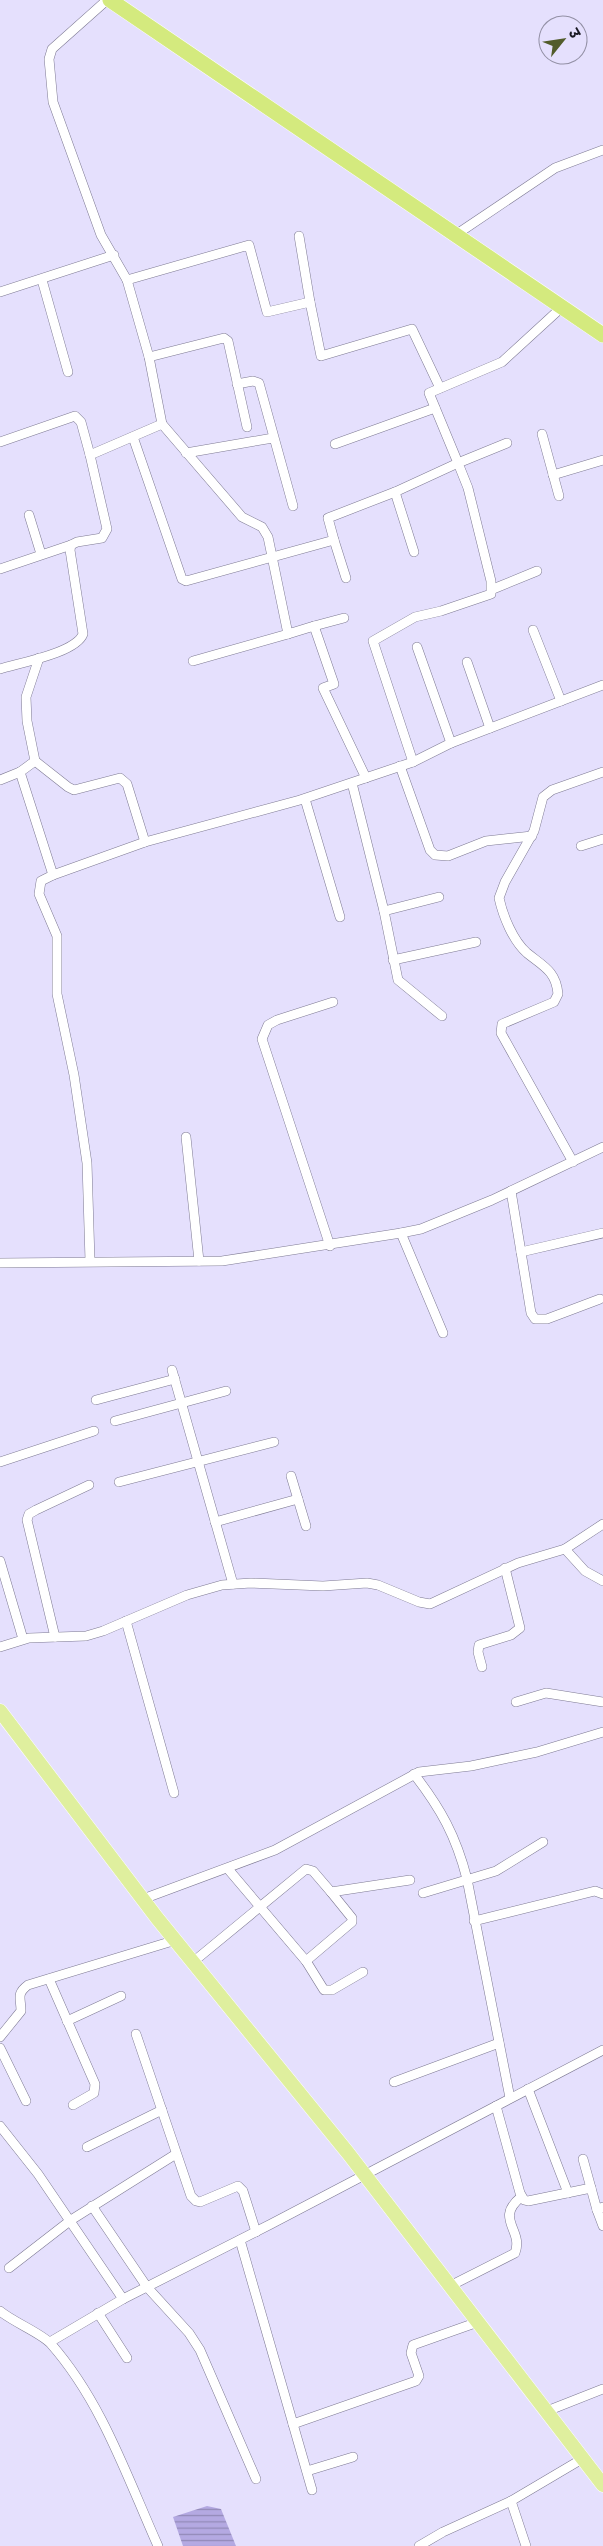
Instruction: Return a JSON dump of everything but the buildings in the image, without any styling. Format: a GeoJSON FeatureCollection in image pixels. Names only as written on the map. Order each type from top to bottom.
{"type":"FeatureCollection","features":[{"type":"Feature","properties":{"kind":"highway"},"geometry":{"type":"LineString","coordinates":[[109,0],[457,234],[603,336]]}},
{"type":"Feature","properties":{"kind":"main road"},"geometry":{"type":"LineString","coordinates":[[0,1711],[143,1899],[364,2174],[582,2459],[601,2479]]}},
{"type":"Feature","properties":{"kind":"street"},"geometry":{"type":"LineString","coordinates":[[109,0],[52,49],[49,59],[53,102],[100,234],[127,280],[149,357],[162,424],[242,517],[262,527],[268,537],[288,634]]}},
{"type":"Feature","properties":{"kind":"street"},"geometry":{"type":"LineString","coordinates":[[457,234],[555,168],[603,150]]}},
{"type":"Feature","properties":{"kind":"street"},"geometry":{"type":"LineString","coordinates":[[299,236],[321,356],[412,329],[440,388]]}},
{"type":"Feature","properties":{"kind":"street"},"geometry":{"type":"LineString","coordinates":[[127,280],[248,245],[267,312],[310,302]]}},
{"type":"Feature","properties":{"kind":"street"},"geometry":{"type":"LineString","coordinates":[[0,292],[42,280],[114,255]]}},
{"type":"Feature","properties":{"kind":"street"},"geometry":{"type":"LineString","coordinates":[[42,280],[68,372]]}},
{"type":"Feature","properties":{"kind":"street"},"geometry":{"type":"LineString","coordinates":[[413,762],[373,641],[415,617],[485,598],[491,594],[493,589],[468,488],[430,393],[502,362],[562,307]]}},
{"type":"Feature","properties":{"kind":"street"},"geometry":{"type":"LineString","coordinates":[[149,357],[224,338],[228,341],[247,427]]}},
{"type":"Feature","properties":{"kind":"street"},"geometry":{"type":"LineString","coordinates":[[237,384],[253,381],[259,383],[293,506]]}},
{"type":"Feature","properties":{"kind":"street"},"geometry":{"type":"LineString","coordinates":[[334,444],[435,408]]}},
{"type":"Feature","properties":{"kind":"street"},"geometry":{"type":"LineString","coordinates":[[0,442],[76,416],[80,422],[90,455],[107,528],[102,538],[77,542],[0,569]]}},
{"type":"Feature","properties":{"kind":"street"},"geometry":{"type":"LineString","coordinates":[[90,455],[162,424]]}},
{"type":"Feature","properties":{"kind":"street"},"geometry":{"type":"LineString","coordinates":[[542,434],[559,496]]}},
{"type":"Feature","properties":{"kind":"street"},"geometry":{"type":"LineString","coordinates":[[133,437],[182,580],[186,581],[334,540]]}},
{"type":"Feature","properties":{"kind":"street"},"geometry":{"type":"LineString","coordinates":[[186,453],[273,438]]}},
{"type":"Feature","properties":{"kind":"street"},"geometry":{"type":"LineString","coordinates":[[346,578],[328,518],[395,492],[507,443]]}},
{"type":"Feature","properties":{"kind":"street"},"geometry":{"type":"LineString","coordinates":[[553,475],[603,460]]}},
{"type":"Feature","properties":{"kind":"street"},"geometry":{"type":"LineString","coordinates":[[395,492],[414,552]]}},
{"type":"Feature","properties":{"kind":"street"},"geometry":{"type":"LineString","coordinates":[[29,515],[40,554]]}},
{"type":"Feature","properties":{"kind":"street"},"geometry":{"type":"LineString","coordinates":[[0,669],[40,658],[76,644],[83,634],[70,550],[71,545]]}},
{"type":"Feature","properties":{"kind":"street"},"geometry":{"type":"LineString","coordinates":[[493,589],[537,571]]}},
{"type":"Feature","properties":{"kind":"street"},"geometry":{"type":"LineString","coordinates":[[193,661],[344,618]]}},
{"type":"Feature","properties":{"kind":"street"},"geometry":{"type":"LineString","coordinates":[[314,626],[334,684],[323,688],[366,778]]}},
{"type":"Feature","properties":{"kind":"street"},"geometry":{"type":"LineString","coordinates":[[533,630],[561,701]]}},
{"type":"Feature","properties":{"kind":"street"},"geometry":{"type":"LineString","coordinates":[[417,647],[451,743]]}},
{"type":"Feature","properties":{"kind":"street"},"geometry":{"type":"LineString","coordinates":[[40,658],[26,697],[27,721],[35,761],[74,790],[120,778],[127,784],[145,842]]}},
{"type":"Feature","properties":{"kind":"street"},"geometry":{"type":"LineString","coordinates":[[467,662],[490,728]]}},
{"type":"Feature","properties":{"kind":"street"},"geometry":{"type":"LineString","coordinates":[[90,1261],[87,1163],[74,1075],[57,994],[56,936],[39,894],[41,881],[145,842],[305,799],[413,762],[451,743],[603,685]]}},
{"type":"Feature","properties":{"kind":"street"},"geometry":{"type":"LineString","coordinates":[[0,780],[20,772],[35,761]]}},
{"type":"Feature","properties":{"kind":"street"},"geometry":{"type":"LineString","coordinates":[[400,766],[430,850],[435,855],[448,856],[486,841],[532,836]]}},
{"type":"Feature","properties":{"kind":"street"},"geometry":{"type":"LineString","coordinates":[[20,772],[53,875]]}},
{"type":"Feature","properties":{"kind":"street"},"geometry":{"type":"LineString","coordinates":[[573,1162],[501,1033],[502,1024],[554,1002],[558,994],[547,967],[527,953],[516,940],[500,898],[505,882],[532,836],[543,797],[546,793],[603,772]]}},
{"type":"Feature","properties":{"kind":"street"},"geometry":{"type":"LineString","coordinates":[[352,783],[384,911],[398,980],[442,1016]]}},
{"type":"Feature","properties":{"kind":"street"},"geometry":{"type":"LineString","coordinates":[[305,799],[340,917]]}},
{"type":"Feature","properties":{"kind":"street"},"geometry":{"type":"LineString","coordinates":[[581,846],[603,839]]}},
{"type":"Feature","properties":{"kind":"street"},"geometry":{"type":"LineString","coordinates":[[384,911],[439,897]]}},
{"type":"Feature","properties":{"kind":"street"},"geometry":{"type":"LineString","coordinates":[[393,960],[476,942]]}},
{"type":"Feature","properties":{"kind":"street"},"geometry":{"type":"LineString","coordinates":[[330,1246],[262,1039],[268,1025],[277,1020],[333,1002]]}},
{"type":"Feature","properties":{"kind":"street"},"geometry":{"type":"LineString","coordinates":[[186,1137],[199,1261]]}},
{"type":"Feature","properties":{"kind":"street"},"geometry":{"type":"LineString","coordinates":[[0,1263],[222,1261],[330,1246],[401,1233],[421,1229],[511,1191],[603,1147]]}},
{"type":"Feature","properties":{"kind":"street"},"geometry":{"type":"LineString","coordinates":[[511,1191],[530,1313],[534,1318],[547,1319],[600,1299]]}},
{"type":"Feature","properties":{"kind":"street"},"geometry":{"type":"LineString","coordinates":[[401,1233],[443,1333]]}},
{"type":"Feature","properties":{"kind":"street"},"geometry":{"type":"LineString","coordinates":[[521,1252],[603,1233]]}},
{"type":"Feature","properties":{"kind":"street"},"geometry":{"type":"LineString","coordinates":[[96,1400],[173,1375],[233,1584]]}},
{"type":"Feature","properties":{"kind":"street"},"geometry":{"type":"LineString","coordinates":[[115,1421],[226,1392]]}},
{"type":"Feature","properties":{"kind":"street"},"geometry":{"type":"LineString","coordinates":[[0,1462],[94,1431]]}},
{"type":"Feature","properties":{"kind":"street"},"geometry":{"type":"LineString","coordinates":[[119,1482],[274,1442]]}},
{"type":"Feature","properties":{"kind":"street"},"geometry":{"type":"LineString","coordinates":[[291,1476],[306,1526]]}},
{"type":"Feature","properties":{"kind":"street"},"geometry":{"type":"LineString","coordinates":[[55,1637],[27,1520],[29,1514],[36,1510],[89,1485]]}},
{"type":"Feature","properties":{"kind":"street"},"geometry":{"type":"LineString","coordinates":[[215,1522],[298,1499]]}},
{"type":"Feature","properties":{"kind":"street"},"geometry":{"type":"LineString","coordinates":[[0,1647],[23,1639],[86,1636],[187,1595],[233,1584],[323,1586],[367,1583],[430,1604],[441,1601],[505,1568],[566,1549],[603,1524]]}},
{"type":"Feature","properties":{"kind":"street"},"geometry":{"type":"LineString","coordinates":[[566,1549],[585,1571],[603,1580]]}},
{"type":"Feature","properties":{"kind":"street"},"geometry":{"type":"LineString","coordinates":[[0,1561],[23,1639]]}},
{"type":"Feature","properties":{"kind":"street"},"geometry":{"type":"LineString","coordinates":[[482,1667],[478,1652],[479,1645],[511,1635],[520,1628],[505,1568]]}},
{"type":"Feature","properties":{"kind":"street"},"geometry":{"type":"LineString","coordinates":[[126,1621],[174,1793]]}},
{"type":"Feature","properties":{"kind":"street"},"geometry":{"type":"LineString","coordinates":[[516,1702],[546,1693],[603,1702]]}},
{"type":"Feature","properties":{"kind":"street"},"geometry":{"type":"LineString","coordinates":[[143,1899],[275,1850],[419,1772],[471,1766],[537,1752],[603,1732]]}},
{"type":"Feature","properties":{"kind":"street"},"geometry":{"type":"LineString","coordinates":[[414,1774],[440,1808],[458,1845],[467,1879],[510,2098]]}},
{"type":"Feature","properties":{"kind":"street"},"geometry":{"type":"LineString","coordinates":[[423,1893],[504,1867],[543,1842]]}},
{"type":"Feature","properties":{"kind":"street"},"geometry":{"type":"LineString","coordinates":[[228,1868],[261,1905],[306,1961],[324,1990],[332,1990],[363,1972]]}},
{"type":"Feature","properties":{"kind":"street"},"geometry":{"type":"LineString","coordinates":[[194,1962],[306,1869],[313,1872],[331,1892],[352,1918],[352,1922],[306,1961]]}},
{"type":"Feature","properties":{"kind":"street"},"geometry":{"type":"LineString","coordinates":[[331,1892],[410,1880]]}},
{"type":"Feature","properties":{"kind":"street"},"geometry":{"type":"LineString","coordinates":[[474,1921],[595,1891],[603,1894]]}},
{"type":"Feature","properties":{"kind":"street"},"geometry":{"type":"LineString","coordinates":[[0,2037],[21,2012],[18,1996],[21,1990],[28,1985],[176,1940]]}},
{"type":"Feature","properties":{"kind":"street"},"geometry":{"type":"LineString","coordinates":[[49,1979],[96,2089],[91,2095],[73,2105]]}},
{"type":"Feature","properties":{"kind":"street"},"geometry":{"type":"LineString","coordinates":[[68,2021],[122,1996]]}},
{"type":"Feature","properties":{"kind":"street"},"geometry":{"type":"LineString","coordinates":[[136,2034],[193,2199],[200,2202],[238,2186],[243,2191],[256,2232]]}},
{"type":"Feature","properties":{"kind":"street"},"geometry":{"type":"LineString","coordinates":[[394,2082],[499,2043]]}},
{"type":"Feature","properties":{"kind":"street"},"geometry":{"type":"LineString","coordinates":[[0,2048],[26,2101]]}},
{"type":"Feature","properties":{"kind":"street"},"geometry":{"type":"LineString","coordinates":[[50,2342],[123,2299],[256,2232],[603,2050]]}},
{"type":"Feature","properties":{"kind":"street"},"geometry":{"type":"LineString","coordinates":[[528,2089],[568,2193]]}},
{"type":"Feature","properties":{"kind":"street"},"geometry":{"type":"LineString","coordinates":[[496,2106],[521,2197],[528,2201],[591,2188]]}},
{"type":"Feature","properties":{"kind":"street"},"geometry":{"type":"LineString","coordinates":[[87,2147],[162,2110]]}},
{"type":"Feature","properties":{"kind":"street"},"geometry":{"type":"LineString","coordinates":[[0,2126],[71,2220],[123,2299]]}},
{"type":"Feature","properties":{"kind":"street"},"geometry":{"type":"LineString","coordinates":[[9,2268],[71,2220],[176,2154]]}},
{"type":"Feature","properties":{"kind":"street"},"geometry":{"type":"LineString","coordinates":[[583,2159],[591,2188],[600,2208],[603,2226]]}},
{"type":"Feature","properties":{"kind":"street"},"geometry":{"type":"LineString","coordinates":[[450,2286],[515,2253],[517,2245],[508,2214],[512,2204],[521,2197]]}},
{"type":"Feature","properties":{"kind":"street"},"geometry":{"type":"LineString","coordinates":[[92,2206],[147,2287],[189,2333],[200,2350],[256,2480]]}},
{"type":"Feature","properties":{"kind":"street"},"geometry":{"type":"LineString","coordinates":[[240,2240],[312,2490]]}},
{"type":"Feature","properties":{"kind":"street"},"geometry":{"type":"LineString","coordinates":[[0,2311],[21,2326],[50,2342],[83,2386],[98,2411],[158,2546]]}},
{"type":"Feature","properties":{"kind":"street"},"geometry":{"type":"LineString","coordinates":[[98,2313],[127,2358]]}},
{"type":"Feature","properties":{"kind":"street"},"geometry":{"type":"LineString","coordinates":[[293,2424],[416,2381],[420,2376],[411,2354],[413,2345],[478,2322]]}},
{"type":"Feature","properties":{"kind":"street"},"geometry":{"type":"LineString","coordinates":[[547,2411],[603,2389]]}},
{"type":"Feature","properties":{"kind":"street"},"geometry":{"type":"LineString","coordinates":[[307,2471],[353,2457]]}},
{"type":"Feature","properties":{"kind":"street"},"geometry":{"type":"LineString","coordinates":[[419,2546],[443,2532],[511,2501],[582,2459]]}},
{"type":"Feature","properties":{"kind":"street"},"geometry":{"type":"LineString","coordinates":[[511,2501],[526,2546]]}},
{"type":"Feature","properties":{"kind":"shaded area"},"geometry":{"type":"Polygon","coordinates":[[[207,2506],[221,2509],[236,2546],[183,2546],[173,2517],[207,2506]]]}}]}
